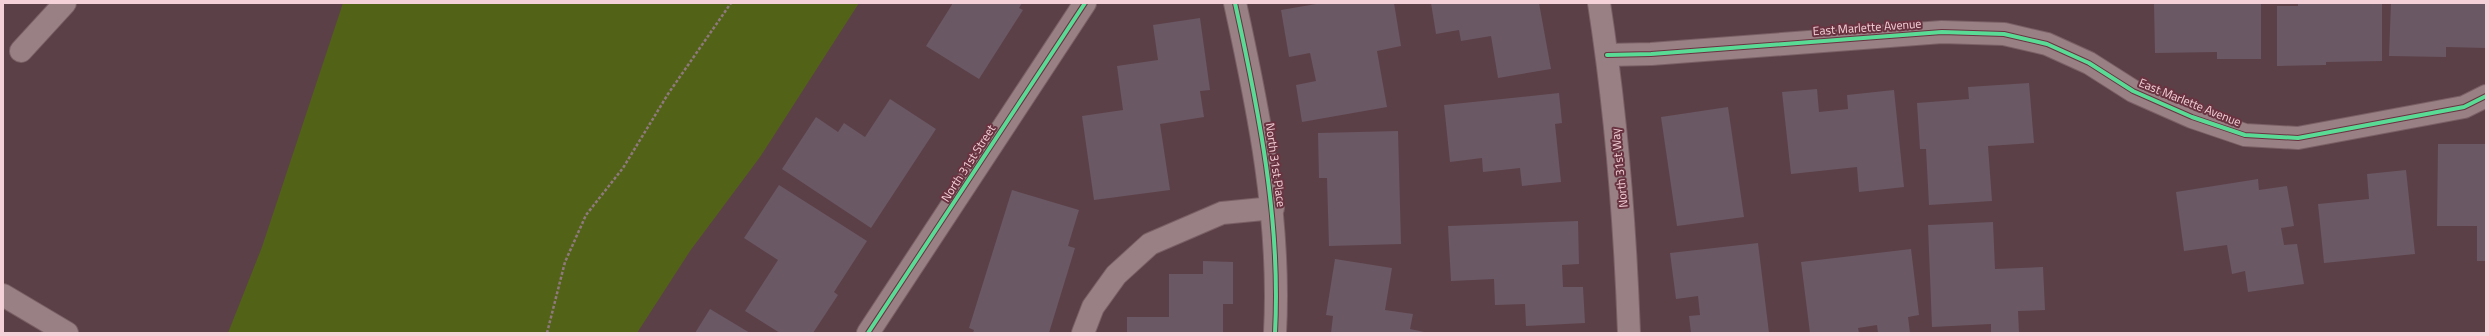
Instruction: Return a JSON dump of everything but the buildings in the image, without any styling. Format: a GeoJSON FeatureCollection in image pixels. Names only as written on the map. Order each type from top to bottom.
{"type":"FeatureCollection","features":[{"type":"Feature","properties":{"kind":"street"},"geometry":{"type":"LineString","coordinates":[[22,51],[65,3]]}},
{"type":"Feature","properties":{"kind":"street","name":"North 31st Street"},"geometry":{"type":"LineString","coordinates":[[868,333],[1085,3]]}},
{"type":"Feature","properties":{"kind":"street","name":"North 31st Place"},"geometry":{"type":"LineString","coordinates":[[1235,3],[1260,121],[1273,208],[1275,333]]}},
{"type":"Feature","properties":{"kind":"street","name":"North 31st Way"},"geometry":{"type":"LineString","coordinates":[[1599,3],[1607,55],[1625,230],[1629,333]]}},
{"type":"Feature","properties":{"kind":"street","name":"East Marlette Avenue"},"geometry":{"type":"LineString","coordinates":[[1607,55],[1651,54],[1942,32],[2004,34],[2048,44],[2089,63],[2133,91],[2192,117],[2245,135],[2298,138],[2464,106],[2486,96]]}},
{"type":"Feature","properties":{"kind":"street"},"geometry":{"type":"LineString","coordinates":[[1083,333],[1093,307],[1116,275],[1150,244],[1222,213],[1273,208]]}},
{"type":"Feature","properties":{"kind":"street"},"geometry":{"type":"LineString","coordinates":[[3,295],[67,333]]}},
{"type":"Feature","properties":{"kind":"path"},"geometry":{"type":"LineString","coordinates":[[547,333],[565,262],[586,214],[623,168],[668,94],[731,3]]}},
{"type":"Feature","properties":{"kind":"green space"},"geometry":{"type":"Polygon","coordinates":[[[343,3],[859,3],[760,157],[690,251],[637,333],[228,333],[262,247],[343,3]]]}},
{"type":"Feature","properties":{"kind":"cycle path"},"geometry":{"type":"LineString","coordinates":[[868,333],[1085,3]]}},
{"type":"Feature","properties":{"kind":"cycle path"},"geometry":{"type":"LineString","coordinates":[[1235,3],[1260,126],[1271,208],[1275,250],[1275,333]]}},
{"type":"Feature","properties":{"kind":"cycle path"},"geometry":{"type":"LineString","coordinates":[[1607,55],[1651,54],[1942,32],[2004,34],[2047,44],[2089,63],[2133,91],[2192,117],[2245,135],[2298,138],[2464,107],[2486,96]]}}]}
